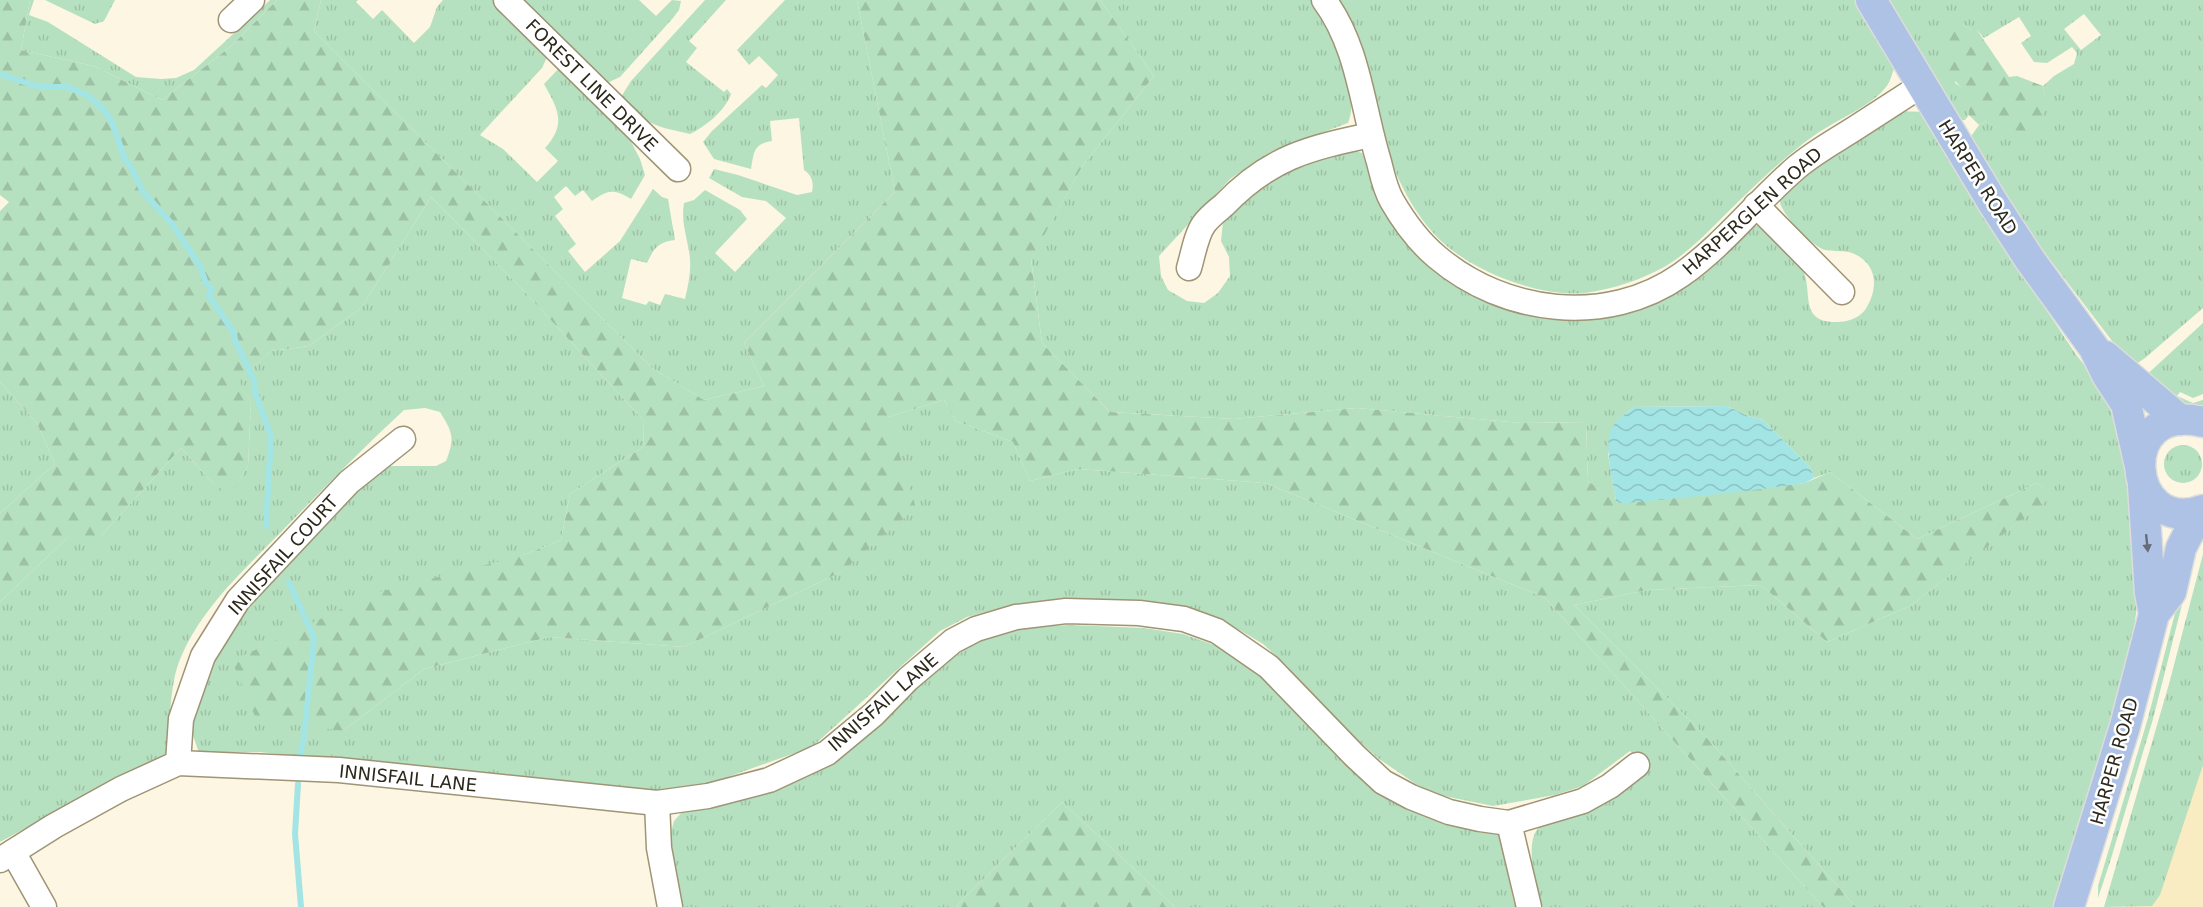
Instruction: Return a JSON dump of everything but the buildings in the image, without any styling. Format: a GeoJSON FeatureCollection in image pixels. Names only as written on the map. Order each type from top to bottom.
{"type":"FeatureCollection","features":[{"type":"Feature","properties":{"kind":"main road","name":"HARPER ROAD"},"geometry":{"type":"LineString","coordinates":[[1871,0],[2030,260],[2094,348],[2107,375],[2126,404],[2141,473],[2150,593],[2154,614]]}},
{"type":"Feature","properties":{"kind":"main road","name":"HARPER ROAD"},"geometry":{"type":"LineString","coordinates":[[2094,348],[2194,419]]}},
{"type":"Feature","properties":{"kind":"main road"},"geometry":{"type":"LineString","coordinates":[[2194,419],[2168,423],[2153,434],[2142,449],[2141,473],[2150,496],[2160,506],[2173,512],[2186,513],[2201,510]]}},
{"type":"Feature","properties":{"kind":"main road","name":"HARPER ROAD"},"geometry":{"type":"LineString","coordinates":[[2069,907],[2125,726],[2154,614],[2171,592],[2181,548],[2201,510]]}},
{"type":"Feature","properties":{"kind":"street"},"geometry":{"type":"LineString","coordinates":[[231,20],[252,0]]}},
{"type":"Feature","properties":{"kind":"street","name":"FOREST LINE DRIVE"},"geometry":{"type":"LineString","coordinates":[[506,0],[678,169]]}},
{"type":"Feature","properties":{"kind":"street","name":"HARPERGLEN ROAD"},"geometry":{"type":"LineString","coordinates":[[1324,0],[1341,27],[1353,58],[1371,135],[1390,199],[1412,230],[1436,256],[1462,275],[1490,290],[1520,301],[1554,308],[1587,308],[1619,303],[1650,292],[1679,276],[1703,258],[1797,167],[1825,146],[1922,85]]}},
{"type":"Feature","properties":{"kind":"street"},"geometry":{"type":"LineString","coordinates":[[1189,268],[1203,226],[1239,189],[1266,169],[1294,154],[1371,135]]}},
{"type":"Feature","properties":{"kind":"street"},"geometry":{"type":"LineString","coordinates":[[1756,205],[1842,292]]}},
{"type":"Feature","properties":{"kind":"street","name":"INNISFAIL COURT"},"geometry":{"type":"LineString","coordinates":[[178,763],[181,719],[203,656],[238,600],[349,482],[403,439]]}},
{"type":"Feature","properties":{"kind":"street","name":"INNISFAIL LANE"},"geometry":{"type":"LineString","coordinates":[[6,856],[63,820],[121,789],[178,763],[339,770],[657,803],[708,796],[769,780],[827,753],[874,714],[908,679],[953,641],[976,629],[1016,616],[1066,611],[1139,613],[1184,619],[1217,631],[1269,667],[1383,782],[1411,797],[1449,812],[1509,823],[1583,801],[1610,786],[1636,765]]}},
{"type":"Feature","properties":{"kind":"street"},"geometry":{"type":"LineString","coordinates":[[657,803],[659,848],[670,907]]}},
{"type":"Feature","properties":{"kind":"street"},"geometry":{"type":"LineString","coordinates":[[1509,823],[1529,907]]}},
{"type":"Feature","properties":{"kind":"street"},"geometry":{"type":"LineString","coordinates":[[6,856],[44,907]]}},
{"type":"Feature","properties":{"kind":"shaded area"},"geometry":{"type":"Polygon","coordinates":[[[2203,655],[2203,907],[2128,907],[2203,655]]]}},
{"type":"Feature","properties":{"kind":"green space"},"geometry":{"type":"Polygon","coordinates":[[[0,0],[30,0],[21,50],[94,66],[162,100],[230,47],[277,0],[321,0],[314,31],[652,368],[704,400],[764,386],[744,343],[895,192],[857,0],[1100,0],[1154,76],[1083,165],[1031,259],[1042,343],[1110,412],[1234,419],[1357,408],[1521,423],[1586,422],[1588,481],[1620,503],[1805,483],[1830,472],[1917,539],[2037,483],[2054,495],[1910,606],[1827,642],[1761,585],[1647,590],[1574,605],[1707,738],[1856,907],[1823,907],[1545,598],[1266,483],[1078,469],[1030,481],[1013,442],[956,421],[944,400],[888,417],[916,508],[841,572],[684,647],[549,637],[424,669],[343,731],[256,719],[232,661],[375,593],[521,556],[561,540],[570,494],[643,447],[644,421],[523,290],[431,197],[361,308],[309,346],[271,351],[239,381],[251,402],[248,466],[230,496],[212,482],[181,448],[100,537],[68,537],[0,602],[0,513],[55,464],[37,423],[0,382],[0,211],[9,202],[0,195],[0,0]]]}},
{"type":"Feature","properties":{"kind":"green space"},"geometry":{"type":"Polygon","coordinates":[[[30,0],[34,0],[29,15],[48,22],[136,77],[161,79],[176,78],[194,70],[270,0],[277,0],[230,47],[162,100],[94,66],[21,50],[30,0]]]}},
{"type":"Feature","properties":{"kind":"green space"},"geometry":{"type":"Polygon","coordinates":[[[45,0],[115,0],[104,21],[95,24],[45,0]]]}},
{"type":"Feature","properties":{"kind":"green space"},"geometry":{"type":"Polygon","coordinates":[[[321,0],[358,0],[356,2],[373,19],[382,10],[414,43],[430,27],[437,7],[443,0],[494,0],[549,53],[542,68],[480,135],[503,149],[537,182],[558,161],[545,148],[556,131],[558,116],[544,84],[562,65],[625,130],[640,159],[645,175],[631,199],[620,193],[607,192],[592,201],[583,190],[575,196],[566,186],[554,197],[563,209],[555,216],[576,244],[568,251],[585,272],[620,241],[653,189],[668,199],[675,240],[664,242],[657,247],[647,263],[631,259],[622,298],[646,305],[649,301],[660,305],[665,294],[685,299],[690,263],[683,221],[684,203],[694,200],[705,190],[740,210],[747,219],[715,253],[735,272],[786,218],[766,201],[742,197],[709,178],[714,169],[797,195],[812,192],[812,180],[804,170],[799,118],[770,121],[772,141],[758,147],[751,169],[714,159],[703,142],[762,85],[766,88],[778,75],[759,56],[749,65],[737,50],[785,0],[857,0],[895,192],[744,343],[764,386],[704,400],[652,368],[314,31],[321,0]]]}},
{"type":"Feature","properties":{"kind":"green space"},"geometry":{"type":"Polygon","coordinates":[[[520,0],[639,0],[656,16],[672,0],[681,1],[679,10],[673,18],[620,77],[607,83],[520,0]]]}},
{"type":"Feature","properties":{"kind":"green space"},"geometry":{"type":"Polygon","coordinates":[[[705,0],[726,0],[689,41],[697,48],[686,62],[724,92],[727,89],[731,94],[728,100],[714,117],[690,134],[664,128],[641,119],[621,97],[631,81],[705,0]]]}},
{"type":"Feature","properties":{"kind":"green space"},"geometry":{"type":"Polygon","coordinates":[[[1100,0],[1313,0],[1342,60],[1351,94],[1348,123],[1272,151],[1230,179],[1159,256],[1161,276],[1168,290],[1187,301],[1204,303],[1218,293],[1230,276],[1229,257],[1221,241],[1223,222],[1260,187],[1290,168],[1353,150],[1362,153],[1376,192],[1423,257],[1579,316],[1750,226],[1762,226],[1800,265],[1807,283],[1811,310],[1816,316],[1824,321],[1849,320],[1863,313],[1873,294],[1873,277],[1867,263],[1852,253],[1820,248],[1791,221],[1780,201],[1786,188],[1897,111],[1926,112],[2041,302],[2075,353],[2122,415],[2128,483],[2136,513],[2141,578],[2130,657],[2088,806],[2053,907],[1856,907],[1707,738],[1574,605],[1647,590],[1761,585],[1827,642],[1910,606],[2053,495],[2037,483],[1917,539],[1830,472],[1814,478],[1810,467],[1763,420],[1727,406],[1634,407],[1623,415],[1608,454],[1616,501],[1588,481],[1586,422],[1521,423],[1357,408],[1234,419],[1110,412],[1042,343],[1031,258],[1083,165],[1154,76],[1100,0]]]}},
{"type":"Feature","properties":{"kind":"green space"},"geometry":{"type":"Polygon","coordinates":[[[1340,0],[1863,0],[1895,66],[1889,82],[1880,94],[1820,131],[1793,152],[1696,243],[1666,266],[1647,276],[1595,291],[1567,293],[1547,291],[1505,279],[1466,260],[1436,236],[1414,207],[1393,165],[1360,45],[1340,0]]]}},
{"type":"Feature","properties":{"kind":"green space"},"geometry":{"type":"Polygon","coordinates":[[[1884,0],[2203,0],[2203,308],[2132,367],[2025,227],[1969,139],[1979,125],[1986,121],[1998,129],[2045,97],[2043,86],[2074,64],[2077,53],[2072,47],[2047,63],[2034,62],[2021,43],[2031,36],[2019,17],[1984,38],[1977,30],[1963,25],[1955,83],[1966,93],[1969,115],[1965,120],[1956,121],[1884,0]],[[2084,14],[2064,29],[2081,50],[2101,35],[2084,14]]]}},
{"type":"Feature","properties":{"kind":"green space"},"geometry":{"type":"Polygon","coordinates":[[[1963,25],[1977,30],[2009,77],[2017,76],[2043,86],[2044,110],[2037,122],[2018,138],[2006,135],[1986,121],[1979,125],[1969,115],[1967,98],[1962,88],[1943,68],[1943,35],[1954,26],[1963,25]]]}},
{"type":"Feature","properties":{"kind":"green space"},"geometry":{"type":"Polygon","coordinates":[[[431,197],[523,290],[644,421],[643,447],[570,494],[561,540],[521,556],[343,731],[424,669],[549,637],[684,647],[841,572],[888,417],[944,400],[956,421],[1013,442],[1030,481],[1078,469],[1266,483],[1545,598],[1823,907],[1543,907],[1532,865],[1532,842],[1535,833],[1544,825],[1591,810],[1645,769],[1630,751],[1583,786],[1555,795],[1493,806],[1429,793],[1379,759],[1339,723],[1286,665],[1263,644],[1243,632],[1207,614],[1072,601],[1016,604],[967,617],[940,631],[812,747],[711,783],[675,790],[582,789],[259,752],[199,753],[190,727],[195,692],[230,620],[363,480],[387,466],[436,466],[446,461],[451,447],[448,425],[440,412],[425,408],[404,410],[389,424],[240,573],[201,621],[177,668],[172,694],[166,761],[74,802],[0,842],[0,602],[68,537],[100,537],[181,448],[212,482],[230,495],[248,466],[251,402],[238,381],[271,351],[309,346],[361,308],[431,197]]]}},
{"type":"Feature","properties":{"kind":"green space"},"geometry":{"type":"Polygon","coordinates":[[[2203,323],[2203,394],[2193,398],[2180,392],[2177,396],[2193,403],[2203,400],[2203,408],[2182,406],[2142,379],[2203,323]]]}},
{"type":"Feature","properties":{"kind":"green space"},"geometry":{"type":"Polygon","coordinates":[[[0,382],[37,423],[55,464],[0,513],[0,382]]]}},
{"type":"Feature","properties":{"kind":"green space"},"geometry":{"type":"Polygon","coordinates":[[[2183,445],[2196,451],[2202,464],[2196,477],[2183,483],[2170,477],[2164,464],[2170,451],[2183,445]]]}},
{"type":"Feature","properties":{"kind":"green space"},"geometry":{"type":"Polygon","coordinates":[[[2203,554],[2203,765],[2160,895],[2152,906],[2104,907],[2169,684],[2203,554]]]}},
{"type":"Feature","properties":{"kind":"green space"},"geometry":{"type":"Polygon","coordinates":[[[2182,586],[2186,589],[2153,719],[2098,898],[2098,886],[2148,718],[2182,586]]]}},
{"type":"Feature","properties":{"kind":"green space"},"geometry":{"type":"Polygon","coordinates":[[[1070,625],[1144,628],[1183,634],[1220,647],[1266,679],[1341,757],[1500,835],[1509,860],[1511,889],[1516,907],[1175,907],[1062,802],[957,905],[959,907],[679,907],[671,832],[674,821],[683,811],[741,800],[975,643],[1020,628],[1070,625]]]}},
{"type":"Feature","properties":{"kind":"green space"},"geometry":{"type":"Polygon","coordinates":[[[1062,802],[1175,907],[959,907],[957,905],[1062,802]]]}},
{"type":"Feature","properties":{"kind":"water"},"geometry":{"type":"Polygon","coordinates":[[[1727,406],[1763,420],[1810,467],[1814,478],[1805,483],[1739,492],[1628,503],[1616,501],[1608,446],[1611,430],[1621,417],[1634,407],[1727,406]]]}},
{"type":"Feature","properties":{"kind":"waterway"},"geometry":{"type":"LineString","coordinates":[[0,74],[39,87],[68,87],[89,96],[104,110],[112,122],[125,160],[130,165],[143,192],[172,224],[200,266],[205,281],[212,290],[208,294],[234,333],[255,383],[254,389],[271,437],[266,526]]}},
{"type":"Feature","properties":{"kind":"waterway"},"geometry":{"type":"LineString","coordinates":[[289,582],[314,638],[304,737],[300,755]]}},
{"type":"Feature","properties":{"kind":"waterway"},"geometry":{"type":"LineString","coordinates":[[298,784],[295,834],[301,907]]}}]}
